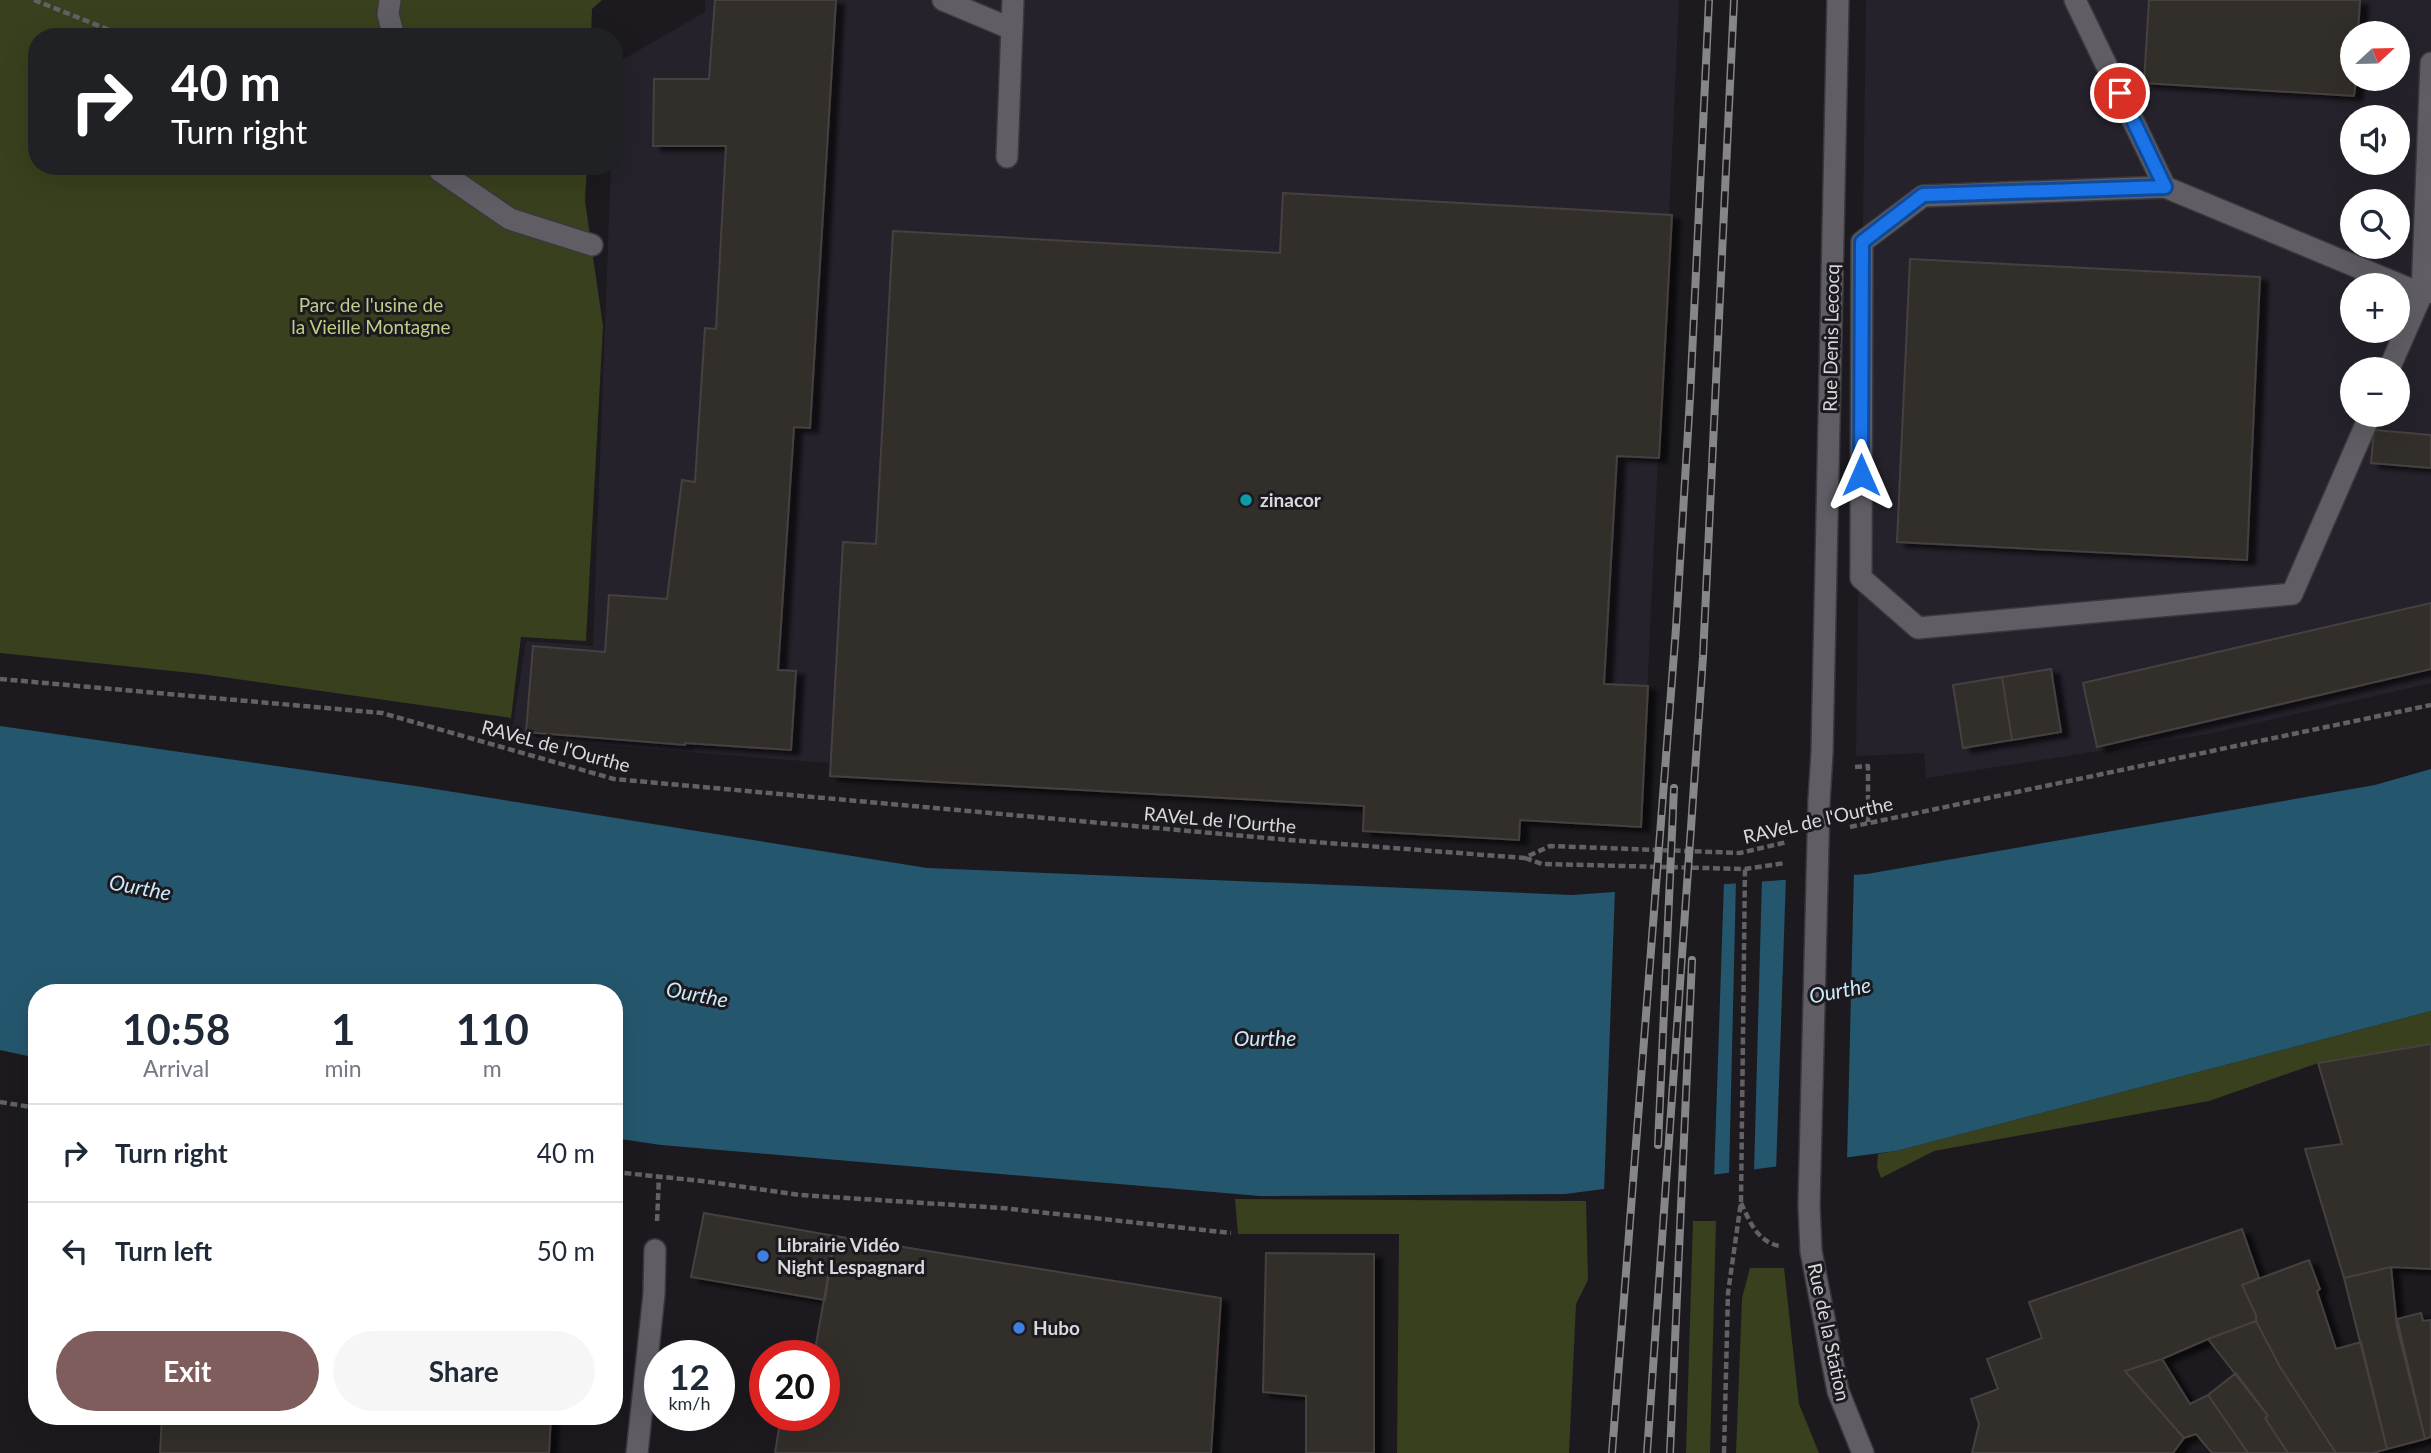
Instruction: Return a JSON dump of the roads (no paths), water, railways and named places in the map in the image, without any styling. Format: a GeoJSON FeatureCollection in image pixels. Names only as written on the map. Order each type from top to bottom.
{"type":"FeatureCollection","features":[{"type":"Feature","properties":{"kind":"street"},"geometry":{"type":"LineString","coordinates":[[390,0],[388,14],[392,28]]}},
{"type":"Feature","properties":{"kind":"street"},"geometry":{"type":"LineString","coordinates":[[943,0],[1012,29]]}},
{"type":"Feature","properties":{"kind":"street"},"geometry":{"type":"LineString","coordinates":[[1007,157],[1013,0]]}},
{"type":"Feature","properties":{"kind":"street","name":"Rue Denis Lecocq"},"geometry":{"type":"LineString","coordinates":[[1819,801],[1838,0]]}},
{"type":"Feature","properties":{"kind":"street"},"geometry":{"type":"LineString","coordinates":[[2076,0],[2165,187]]}},
{"type":"Feature","properties":{"kind":"street"},"geometry":{"type":"LineString","coordinates":[[2395,357],[2426,293],[2431,64]]}},
{"type":"Feature","properties":{"kind":"street"},"geometry":{"type":"LineString","coordinates":[[446,175],[510,219],[592,245]]}},
{"type":"Feature","properties":{"kind":"street"},"geometry":{"type":"LineString","coordinates":[[2365,427],[2292,594],[1918,628],[1861,578],[1862,242],[1923,195],[2165,187],[2426,293]]}},
{"type":"Feature","properties":{"kind":"street","name":"Rue de la Station"},"geometry":{"type":"LineString","coordinates":[[1819,801],[1809,1205],[1811,1251],[1838,1391],[1863,1453]]}},
{"type":"Feature","properties":{"kind":"street"},"geometry":{"type":"LineString","coordinates":[[637,1453],[654,1294],[655,1250]]}},
{"type":"Feature","properties":{"kind":"water","name":"Ourthe"},"geometry":{"type":"Polygon","coordinates":[[[0,726],[422,787],[927,868],[1572,895],[1867,874],[2375,785],[2431,769],[2431,1011],[1896,1151],[1565,1194],[1260,1196],[661,1145],[623,1139],[623,984],[28,984],[28,1056],[0,1050],[0,726]]]}},
{"type":"Feature","properties":{"kind":"railway"},"geometry":{"type":"LineString","coordinates":[[1612,1453],[1676,628],[1709,0]]}},
{"type":"Feature","properties":{"kind":"railway"},"geometry":{"type":"LineString","coordinates":[[1647,1453],[1703,657],[1734,0]]}},
{"type":"Feature","properties":{"kind":"railway"},"geometry":{"type":"LineString","coordinates":[[1658,1145],[1674,788]]}},
{"type":"Feature","properties":{"kind":"railway"},"geometry":{"type":"LineString","coordinates":[[1670,1453],[1692,960]]}},
{"type":"Feature","properties":{"kind":"place","name":"zinacor"},"geometry":{"type":"Point","coordinates":[1246,500]}},
{"type":"Feature","properties":{"kind":"place","name":"Librairie Vidéo Night Lespagnard"},"geometry":{"type":"Point","coordinates":[763,1256]}},
{"type":"Feature","properties":{"kind":"place","name":"Hubo"},"geometry":{"type":"Point","coordinates":[1019,1328]}},
{"type":"Feature","properties":{"kind":"park label","name":"Parc de l'usine de la Vieille Montagne"},"geometry":{"type":"Point","coordinates":[371,316]}}]}
